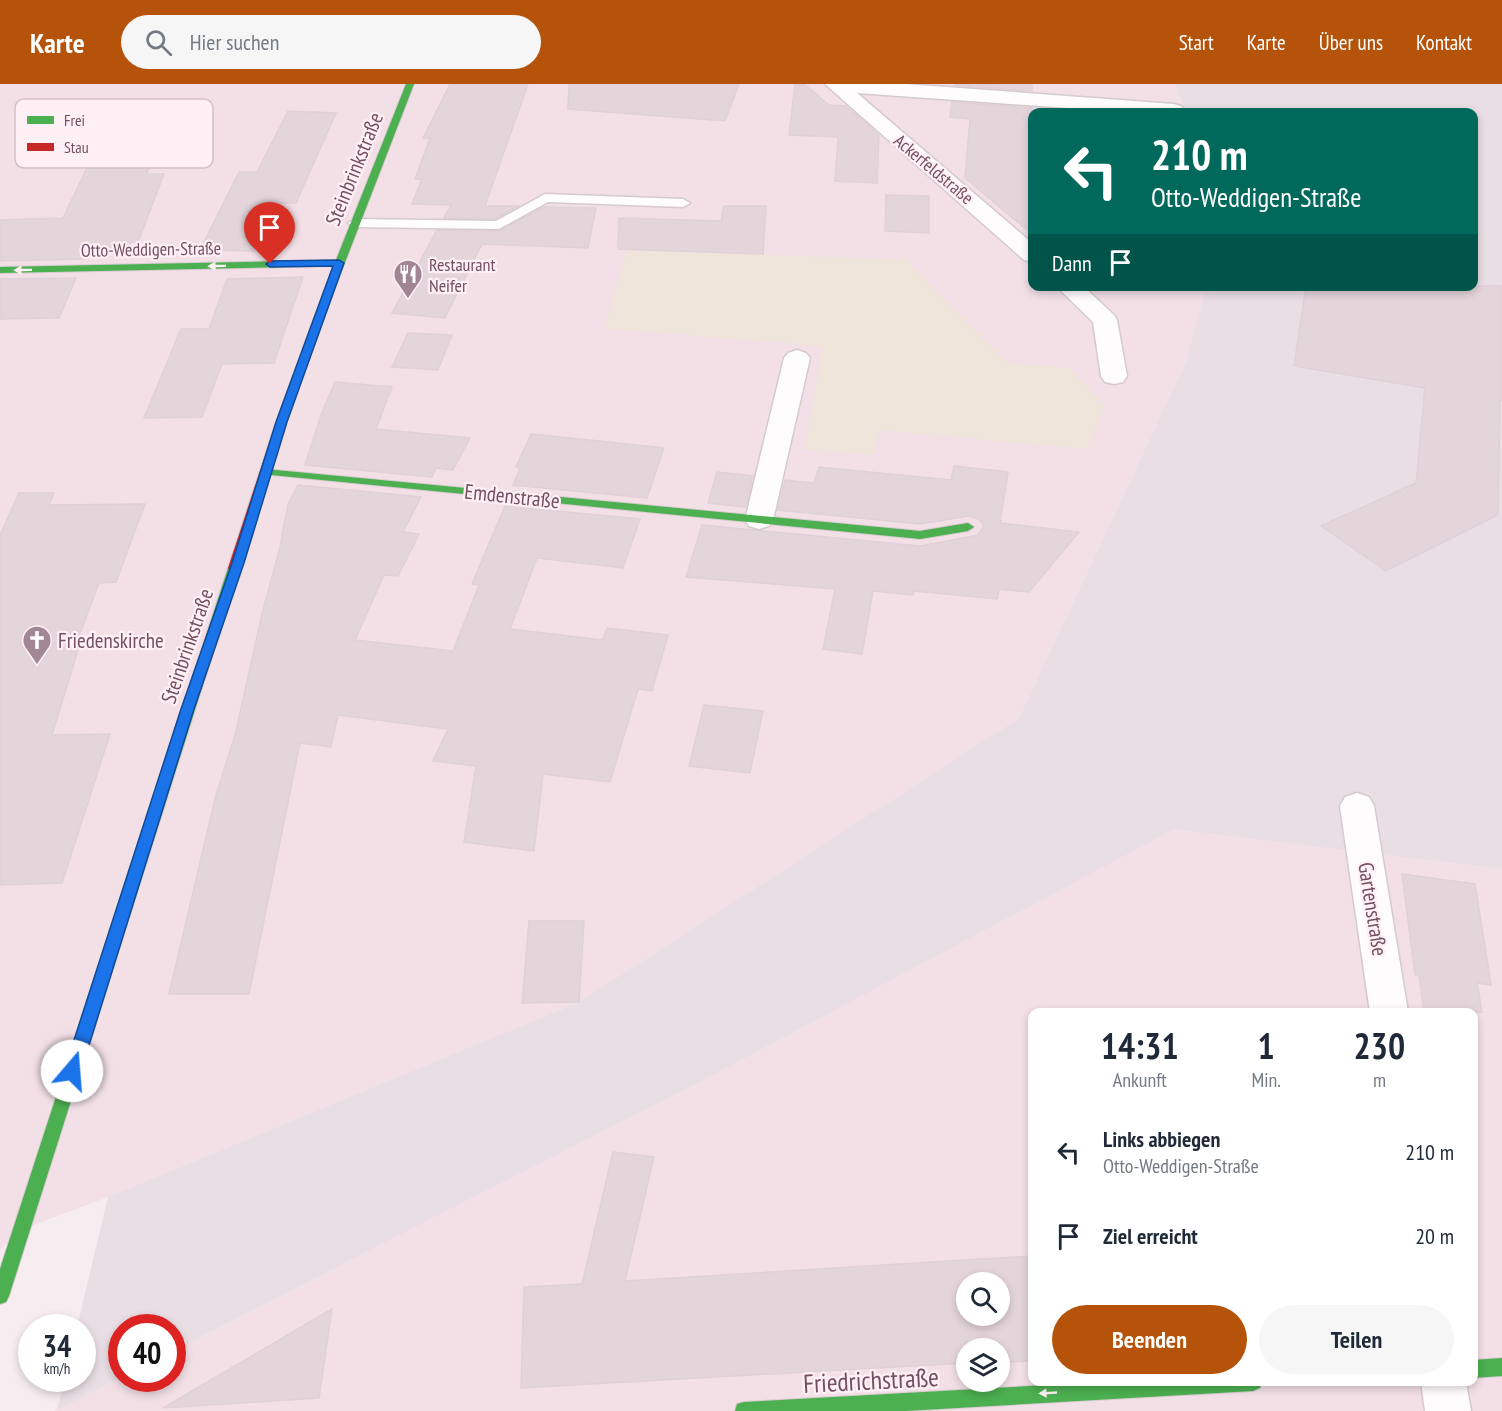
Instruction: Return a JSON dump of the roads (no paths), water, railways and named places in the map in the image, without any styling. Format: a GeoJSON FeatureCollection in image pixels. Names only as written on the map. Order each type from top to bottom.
{"type":"FeatureCollection","features":[{"type":"Feature","properties":{"kind":"street","name":"Steinbrinkstraße"},"geometry":{"type":"LineString","coordinates":[[0,1296],[265,472],[339,263],[410,84]]}},
{"type":"Feature","properties":{"kind":"street"},"geometry":{"type":"LineString","coordinates":[[835,85],[1147,108]]}},
{"type":"Feature","properties":{"kind":"street","name":"Ackerfeldstraße"},"geometry":{"type":"LineString","coordinates":[[835,85],[1028,252]]}},
{"type":"Feature","properties":{"kind":"street","name":"Otto-Weddigen-Straße"},"geometry":{"type":"LineString","coordinates":[[0,270],[339,263]]}},
{"type":"Feature","properties":{"kind":"street"},"geometry":{"type":"LineString","coordinates":[[1074,291],[1106,320],[1114,376]]}},
{"type":"Feature","properties":{"kind":"street"},"geometry":{"type":"LineString","coordinates":[[759,520],[796,358]]}},
{"type":"Feature","properties":{"kind":"street","name":"Emdenstraße"},"geometry":{"type":"LineString","coordinates":[[265,472],[920,535],[968,528]]}},
{"type":"Feature","properties":{"kind":"street","name":"Gartenstraße"},"geometry":{"type":"LineString","coordinates":[[1357,806],[1388,1008]]}},
{"type":"Feature","properties":{"kind":"street"},"geometry":{"type":"LineString","coordinates":[[1478,1369],[1502,1367]]}},
{"type":"Feature","properties":{"kind":"street","name":"Friedrichstraße"},"geometry":{"type":"LineString","coordinates":[[744,1411],[1183,1386]]}},
{"type":"Feature","properties":{"kind":"street"},"geometry":{"type":"LineString","coordinates":[[1445,1386],[1448,1411]]}},
{"type":"Feature","properties":{"kind":"lane"},"geometry":{"type":"LineString","coordinates":[[355,223],[499,225],[545,198],[683,203]]}},
{"type":"Feature","properties":{"kind":"place","name":"Restaurant Neifer"},"geometry":{"type":"Point","coordinates":[408,300]}},
{"type":"Feature","properties":{"kind":"place","name":"Friedenskirche"},"geometry":{"type":"Point","coordinates":[37,666]}}]}
